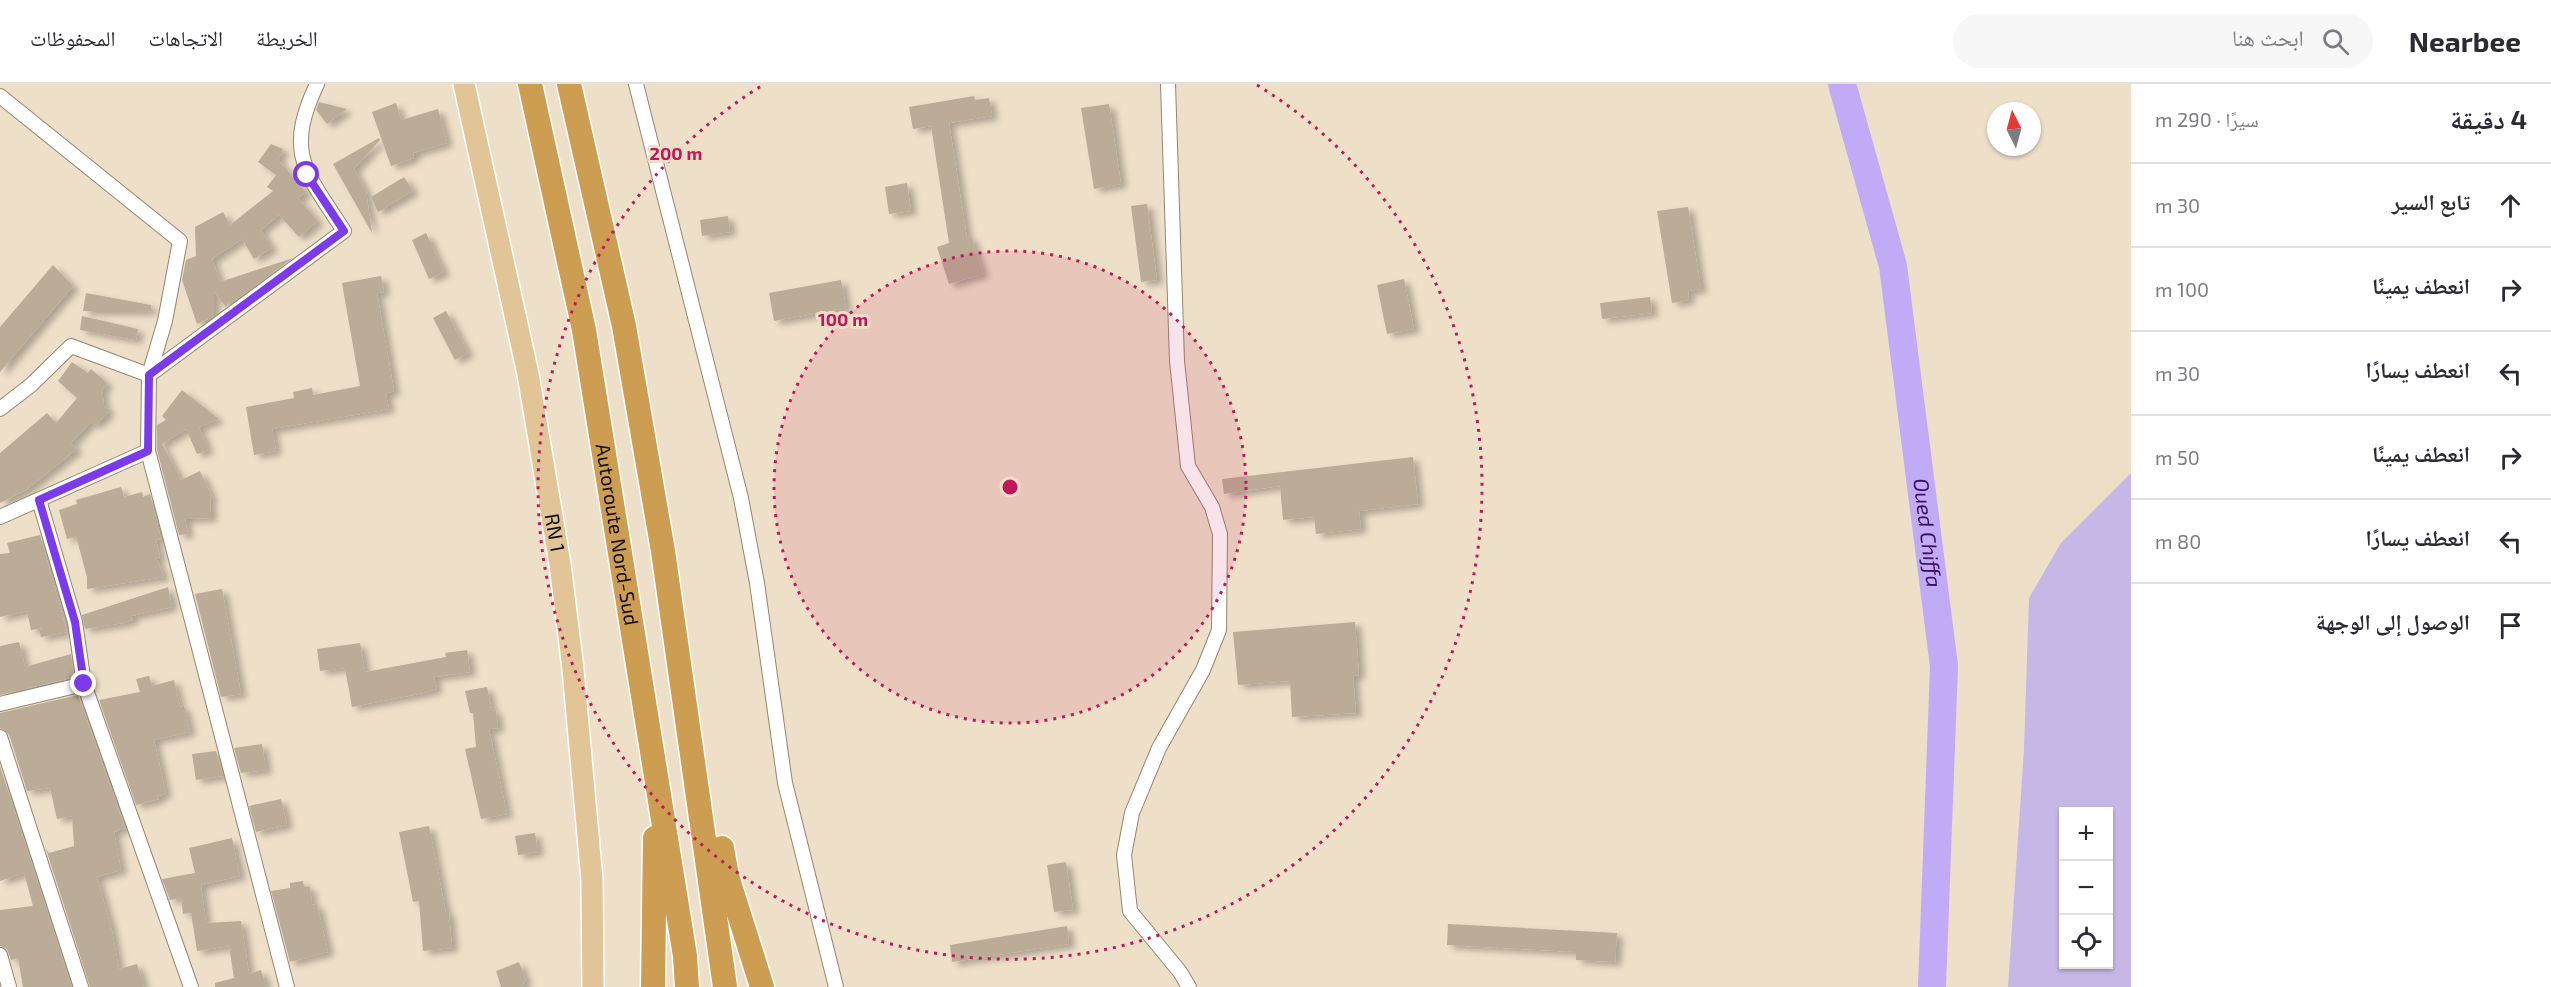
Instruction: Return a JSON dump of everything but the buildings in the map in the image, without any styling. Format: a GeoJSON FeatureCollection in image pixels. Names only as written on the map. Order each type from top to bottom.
{"type":"FeatureCollection","features":[{"type":"Feature","properties":{"kind":"highway","name":"Autoroute Nord-Sud"},"geometry":{"type":"LineString","coordinates":[[530,84],[584,330],[657,782],[687,987]]}},
{"type":"Feature","properties":{"kind":"highway","name":"Autoroute Nord-Sud"},"geometry":{"type":"LineString","coordinates":[[569,84],[624,326],[663,551],[725,987]]}},
{"type":"Feature","properties":{"kind":"highway"},"geometry":{"type":"LineString","coordinates":[[695,771],[718,825],[727,876],[762,987]]}},
{"type":"Feature","properties":{"kind":"highway"},"geometry":{"type":"LineString","coordinates":[[653,987],[657,782]]}},
{"type":"Feature","properties":{"kind":"main road","name":"RN 1"},"geometry":{"type":"LineString","coordinates":[[464,84],[528,374],[560,564],[573,669],[592,880],[593,987]]}},
{"type":"Feature","properties":{"kind":"street"},"geometry":{"type":"LineString","coordinates":[[149,375],[344,231],[307,175],[298,139],[306,108],[317,84]]}},
{"type":"Feature","properties":{"kind":"street"},"geometry":{"type":"LineString","coordinates":[[636,84],[741,498],[757,583],[785,783],[836,987]]}},
{"type":"Feature","properties":{"kind":"street"},"geometry":{"type":"LineString","coordinates":[[1168,84],[1177,361],[1188,466],[1212,507],[1220,534],[1219,630],[1203,670],[1159,748],[1132,813],[1124,855],[1130,911],[1189,987]]}},
{"type":"Feature","properties":{"kind":"street"},"geometry":{"type":"LineString","coordinates":[[0,96],[180,241],[165,321],[149,375],[148,451],[287,987]]}},
{"type":"Feature","properties":{"kind":"street"},"geometry":{"type":"LineString","coordinates":[[0,409],[31,385],[71,346],[149,375]]}},
{"type":"Feature","properties":{"kind":"street"},"geometry":{"type":"LineString","coordinates":[[0,517],[148,451]]}},
{"type":"Feature","properties":{"kind":"street"},"geometry":{"type":"LineString","coordinates":[[39,500],[75,622],[84,684],[191,987]]}},
{"type":"Feature","properties":{"kind":"street"},"geometry":{"type":"LineString","coordinates":[[0,704],[84,684]]}},
{"type":"Feature","properties":{"kind":"street"},"geometry":{"type":"LineString","coordinates":[[0,737],[81,987]]}},
{"type":"Feature","properties":{"kind":"street"},"geometry":{"type":"LineString","coordinates":[[0,956],[9,987]]}},
{"type":"Feature","properties":{"kind":"shaded area"},"geometry":{"type":"Polygon","coordinates":[[[2131,473],[2131,987],[2008,987],[2024,749],[2029,598],[2061,543],[2131,473]]]}},
{"type":"Feature","properties":{"kind":"waterway","name":"Oued Chiffa"},"geometry":{"type":"LineString","coordinates":[[1842,84],[1893,266],[1944,666],[1932,987]]}},
{"type":"Feature","properties":{"kind":"route"},"geometry":{"type":"LineString","coordinates":[[84,684],[75,622],[39,500],[148,451],[149,375],[344,231],[307,175]]}}]}
